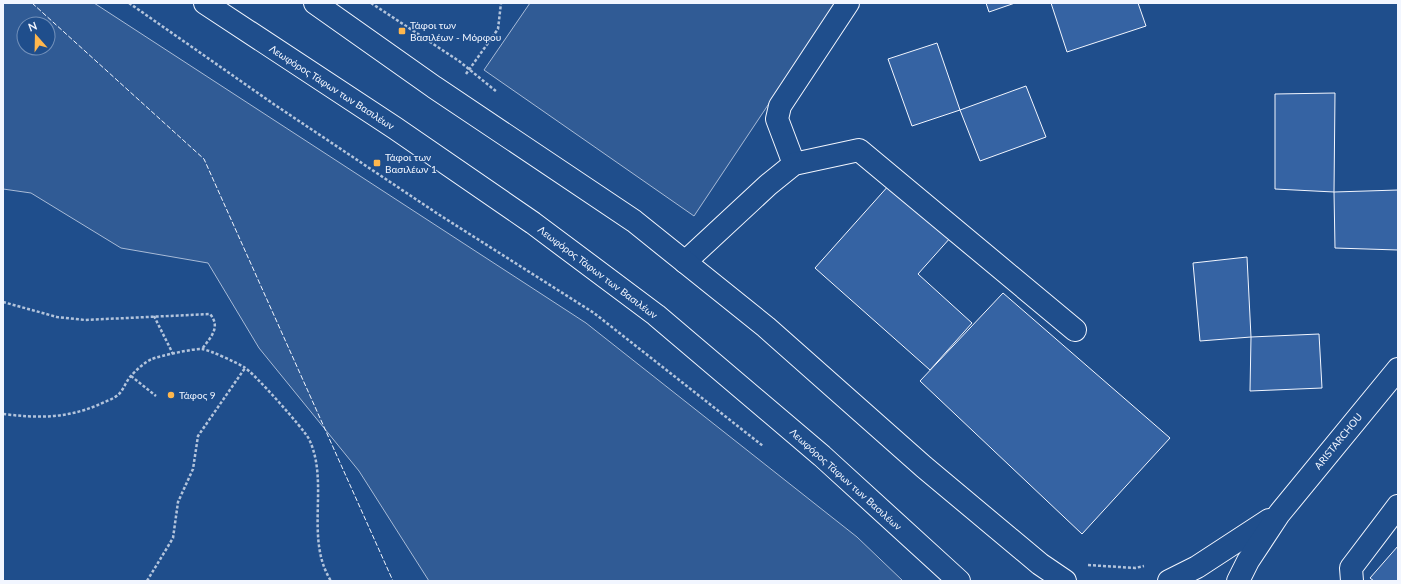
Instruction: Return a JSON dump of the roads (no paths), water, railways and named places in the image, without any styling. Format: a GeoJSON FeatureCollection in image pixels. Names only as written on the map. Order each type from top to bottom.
{"type":"FeatureCollection","features":[{"type":"Feature","properties":{"kind":"main road","name":"Λεωφόρος Τάφων των Βασιλέων"},"geometry":{"type":"LineString","coordinates":[[205,3],[395,128],[533,223],[656,315],[822,456],[959,581]]}},
{"type":"Feature","properties":{"kind":"main road"},"geometry":{"type":"LineString","coordinates":[[315,3],[450,98],[634,221],[766,327],[924,467],[1040,564],[1065,581]]}},
{"type":"Feature","properties":{"kind":"main road"},"geometry":{"type":"LineString","coordinates":[[794,164],[777,119],[780,106],[848,3]]}},
{"type":"Feature","properties":{"kind":"main road"},"geometry":{"type":"LineString","coordinates":[[685,262],[768,185],[794,164],[859,150],[1075,330]]}},
{"type":"Feature","properties":{"kind":"main road","name":"ARISTARCHOU"},"geometry":{"type":"LineString","coordinates":[[1238,581],[1248,561],[1279,514],[1395,378]]}},
{"type":"Feature","properties":{"kind":"main road"},"geometry":{"type":"LineString","coordinates":[[1352,581],[1351,568],[1398,506]]}},
{"type":"Feature","properties":{"kind":"main road","name":"ARISTARCHOU"},"geometry":{"type":"LineString","coordinates":[[1169,581],[1226,550],[1279,514]]}},
{"type":"Feature","properties":{"kind":"place","name":"Τάφοι των Βασιλέων - Μόρφου"},"geometry":{"type":"Point","coordinates":[402,31]}},
{"type":"Feature","properties":{"kind":"place","name":"Τάφοι των Βασιλέων 1"},"geometry":{"type":"Point","coordinates":[377,163]}},
{"type":"Feature","properties":{"kind":"place","name":"Τάφος 9"},"geometry":{"type":"Point","coordinates":[171,395]}}]}
